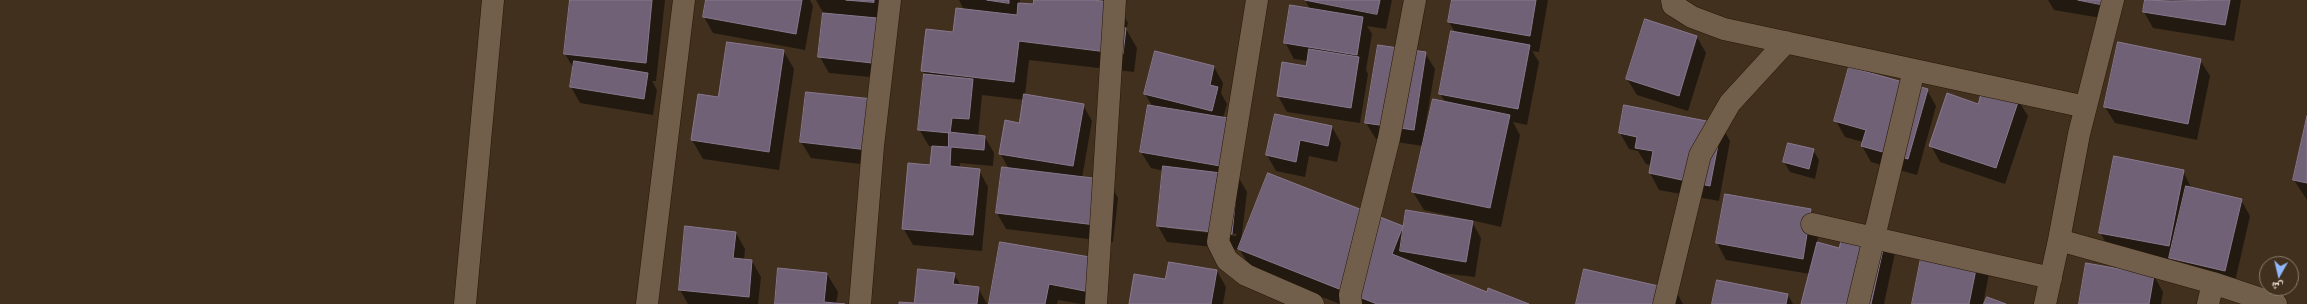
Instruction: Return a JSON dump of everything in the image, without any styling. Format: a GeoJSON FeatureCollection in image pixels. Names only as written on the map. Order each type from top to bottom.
{"type":"FeatureCollection","features":[{"type":"Feature","properties":{"kind":"street"},"geometry":{"type":"LineString","coordinates":[[465,304],[493,0]]}},
{"type":"Feature","properties":{"kind":"street"},"geometry":{"type":"LineString","coordinates":[[647,304],[684,0]]}},
{"type":"Feature","properties":{"kind":"street"},"geometry":{"type":"LineString","coordinates":[[860,304],[873,146],[890,0]]}},
{"type":"Feature","properties":{"kind":"street"},"geometry":{"type":"LineString","coordinates":[[1096,304],[1115,0]]}},
{"type":"Feature","properties":{"kind":"street"},"geometry":{"type":"LineString","coordinates":[[1257,0],[1218,242],[1227,260],[1246,274],[1313,304]]}},
{"type":"Feature","properties":{"kind":"street"},"geometry":{"type":"LineString","coordinates":[[1350,304],[1350,295],[1389,138],[1415,0]]}},
{"type":"Feature","properties":{"kind":"street"},"geometry":{"type":"LineString","coordinates":[[1672,0],[1673,5],[1692,17],[1724,29],[2086,107]]}},
{"type":"Feature","properties":{"kind":"street"},"geometry":{"type":"LineString","coordinates":[[2045,304],[2060,240],[2079,134],[2113,0]]}},
{"type":"Feature","properties":{"kind":"street"},"geometry":{"type":"LineString","coordinates":[[1664,304],[1700,155],[1730,103],[1786,42]]}},
{"type":"Feature","properties":{"kind":"street"},"geometry":{"type":"LineString","coordinates":[[1858,304],[1914,70]]}},
{"type":"Feature","properties":{"kind":"street"},"geometry":{"type":"LineString","coordinates":[[1812,224],[2051,278]]}},
{"type":"Feature","properties":{"kind":"street"},"geometry":{"type":"LineString","coordinates":[[2060,240],[2210,294],[2276,304]]}},
{"type":"Feature","properties":{"kind":"building"},"geometry":{"type":"Polygon","coordinates":[[[570,0],[652,0],[646,63],[564,54],[570,0]]]}},
{"type":"Feature","properties":{"kind":"building"},"geometry":{"type":"Polygon","coordinates":[[[706,0],[802,0],[796,34],[703,17],[706,0]]]}},
{"type":"Feature","properties":{"kind":"building"},"geometry":{"type":"Polygon","coordinates":[[[846,0],[874,0],[874,2],[846,0]]]}},
{"type":"Feature","properties":{"kind":"building"},"geometry":{"type":"Polygon","coordinates":[[[987,0],[1009,0],[1009,3],[987,0]]]}},
{"type":"Feature","properties":{"kind":"building"},"geometry":{"type":"Polygon","coordinates":[[[1034,0],[1093,0],[1117,3],[1111,24],[1126,28],[1123,54],[1019,41],[1014,82],[921,71],[926,29],[953,32],[956,8],[1017,15],[1018,3],[1033,4],[1034,0]]]}},
{"type":"Feature","properties":{"kind":"building"},"geometry":{"type":"Polygon","coordinates":[[[1305,0],[1380,0],[1377,14],[1305,0]]]}},
{"type":"Feature","properties":{"kind":"building"},"geometry":{"type":"Polygon","coordinates":[[[1452,0],[1536,0],[1530,36],[1448,22],[1452,0]]]}},
{"type":"Feature","properties":{"kind":"building"},"geometry":{"type":"Polygon","coordinates":[[[2078,0],[2111,0],[2110,6],[2078,0]]]}},
{"type":"Feature","properties":{"kind":"building"},"geometry":{"type":"Polygon","coordinates":[[[2145,0],[2230,0],[2225,25],[2143,12],[2145,0]]]}},
{"type":"Feature","properties":{"kind":"building"},"geometry":{"type":"Polygon","coordinates":[[[1290,5],[1363,17],[1357,55],[1284,43],[1290,5]]]}},
{"type":"Feature","properties":{"kind":"building"},"geometry":{"type":"Polygon","coordinates":[[[823,13],[877,18],[872,63],[818,57],[823,13]]]}},
{"type":"Feature","properties":{"kind":"building"},"geometry":{"type":"Polygon","coordinates":[[[1645,19],[1697,36],[1679,96],[1626,79],[1645,19]]]}},
{"type":"Feature","properties":{"kind":"building"},"geometry":{"type":"Polygon","coordinates":[[[1451,31],[1530,45],[1518,109],[1439,94],[1451,31]]]}},
{"type":"Feature","properties":{"kind":"building"},"geometry":{"type":"Polygon","coordinates":[[[727,42],[784,50],[769,152],[691,140],[698,94],[718,97],[727,42]]]}},
{"type":"Feature","properties":{"kind":"building"},"geometry":{"type":"Polygon","coordinates":[[[2118,42],[2201,59],[2188,124],[2104,107],[2118,42]]]}},
{"type":"Feature","properties":{"kind":"building"},"geometry":{"type":"Polygon","coordinates":[[[1378,45],[1426,52],[1414,130],[1365,123],[1378,45]]]}},
{"type":"Feature","properties":{"kind":"building"},"geometry":{"type":"Polygon","coordinates":[[[1309,49],[1359,57],[1351,108],[1277,96],[1282,62],[1306,66],[1309,49]]]}},
{"type":"Feature","properties":{"kind":"building"},"geometry":{"type":"Polygon","coordinates":[[[1155,51],[1214,66],[1210,85],[1218,87],[1212,111],[1144,94],[1155,51]]]}},
{"type":"Feature","properties":{"kind":"building"},"geometry":{"type":"Polygon","coordinates":[[[574,61],[648,73],[644,99],[570,87],[574,61]]]}},
{"type":"Feature","properties":{"kind":"building"},"geometry":{"type":"Polygon","coordinates":[[[1849,67],[1928,89],[1908,159],[1861,146],[1866,130],[1834,121],[1849,67]]]}},
{"type":"Feature","properties":{"kind":"building"},"geometry":{"type":"Polygon","coordinates":[[[924,74],[973,79],[969,119],[952,118],[950,133],[918,130],[924,74]]]}},
{"type":"Feature","properties":{"kind":"building"},"geometry":{"type":"Polygon","coordinates":[[[1983,87],[2019,99],[1996,168],[1929,146],[1947,93],[1978,104],[1983,87]]]}},
{"type":"Feature","properties":{"kind":"building"},"geometry":{"type":"Polygon","coordinates":[[[806,92],[873,99],[868,150],[800,142],[806,92]]]}},
{"type":"Feature","properties":{"kind":"building"},"geometry":{"type":"Polygon","coordinates":[[[1024,94],[1084,104],[1073,166],[999,154],[1005,120],[1019,123],[1024,94]]]}},
{"type":"Feature","properties":{"kind":"building"},"geometry":{"type":"Polygon","coordinates":[[[1433,99],[1510,115],[1490,208],[1412,192],[1433,99]]]}},
{"type":"Feature","properties":{"kind":"building"},"geometry":{"type":"Polygon","coordinates":[[[1148,105],[1234,119],[1226,167],[1140,152],[1148,105]]]}},
{"type":"Feature","properties":{"kind":"building"},"geometry":{"type":"Polygon","coordinates":[[[1624,105],[1722,124],[1710,186],[1649,173],[1653,151],[1635,148],[1637,137],[1619,133],[1624,105]]]}},
{"type":"Feature","properties":{"kind":"building"},"geometry":{"type":"Polygon","coordinates":[[[1275,114],[1332,126],[1328,146],[1300,140],[1296,162],[1266,155],[1275,114]]]}},
{"type":"Feature","properties":{"kind":"building"},"geometry":{"type":"Polygon","coordinates":[[[2307,116],[2307,183],[2293,180],[2307,116]]]}},
{"type":"Feature","properties":{"kind":"building"},"geometry":{"type":"Polygon","coordinates":[[[949,132],[985,136],[984,150],[951,147],[950,166],[980,169],[973,235],[902,229],[908,163],[930,165],[932,146],[948,147],[949,132]]]}},
{"type":"Feature","properties":{"kind":"building"},"geometry":{"type":"Polygon","coordinates":[[[1788,143],[1814,149],[1809,169],[1783,162],[1788,143]]]}},
{"type":"Feature","properties":{"kind":"building"},"geometry":{"type":"Polygon","coordinates":[[[2114,156],[2184,170],[2169,246],[2099,233],[2114,156]]]}},
{"type":"Feature","properties":{"kind":"building"},"geometry":{"type":"Polygon","coordinates":[[[1163,166],[1238,175],[1232,234],[1157,226],[1163,166]]]}},
{"type":"Feature","properties":{"kind":"building"},"geometry":{"type":"Polygon","coordinates":[[[1002,167],[1109,180],[1104,226],[996,213],[1002,167]]]}},
{"type":"Feature","properties":{"kind":"building"},"geometry":{"type":"Polygon","coordinates":[[[1268,173],[1403,226],[1392,254],[1487,292],[1488,288],[1529,304],[1377,304],[1238,249],[1268,173]]]}},
{"type":"Feature","properties":{"kind":"building"},"geometry":{"type":"Polygon","coordinates":[[[2186,186],[2242,199],[2225,271],[2169,258],[2186,186]]]}},
{"type":"Feature","properties":{"kind":"building"},"geometry":{"type":"Polygon","coordinates":[[[1725,194],[1811,209],[1803,259],[1716,243],[1725,194]]]}},
{"type":"Feature","properties":{"kind":"building"},"geometry":{"type":"Polygon","coordinates":[[[1406,210],[1473,221],[1466,262],[1400,251],[1406,210]]]}},
{"type":"Feature","properties":{"kind":"building"},"geometry":{"type":"Polygon","coordinates":[[[1845,224],[1886,236],[1871,304],[1801,304],[1817,242],[1839,248],[1845,224]]]}},
{"type":"Feature","properties":{"kind":"building"},"geometry":{"type":"Polygon","coordinates":[[[685,226],[736,232],[733,258],[752,260],[749,297],[679,290],[685,226]]]}},
{"type":"Feature","properties":{"kind":"building"},"geometry":{"type":"Polygon","coordinates":[[[1000,242],[1096,258],[1090,292],[1049,284],[1045,304],[989,304],[1000,242]]]}},
{"type":"Feature","properties":{"kind":"building"},"geometry":{"type":"Polygon","coordinates":[[[1924,243],[1979,254],[1969,304],[1912,304],[1924,243]]]}},
{"type":"Feature","properties":{"kind":"building"},"geometry":{"type":"Polygon","coordinates":[[[1169,262],[1217,270],[1211,304],[1129,304],[1134,274],[1165,279],[1169,262]]]}},
{"type":"Feature","properties":{"kind":"building"},"geometry":{"type":"Polygon","coordinates":[[[2086,263],[2154,275],[2149,304],[2079,304],[2086,263]]]}},
{"type":"Feature","properties":{"kind":"building"},"geometry":{"type":"Polygon","coordinates":[[[778,268],[827,273],[824,302],[845,304],[775,304],[778,268]]]}},
{"type":"Feature","properties":{"kind":"building"},"geometry":{"type":"Polygon","coordinates":[[[918,269],[955,273],[953,284],[979,287],[977,304],[899,304],[899,302],[914,303],[918,269]]]}},
{"type":"Feature","properties":{"kind":"building"},"geometry":{"type":"Polygon","coordinates":[[[1584,269],[1676,290],[1673,304],[1576,304],[1584,269]]]}},
{"type":"Feature","properties":{"kind":"building"},"geometry":{"type":"Polygon","coordinates":[[[1717,280],[1788,294],[1786,304],[1712,304],[1717,280]]]}},
{"type":"Feature","properties":{"kind":"building"},"geometry":{"type":"Polygon","coordinates":[[[1987,297],[2006,304],[1984,304],[1987,297]]]}}]}
